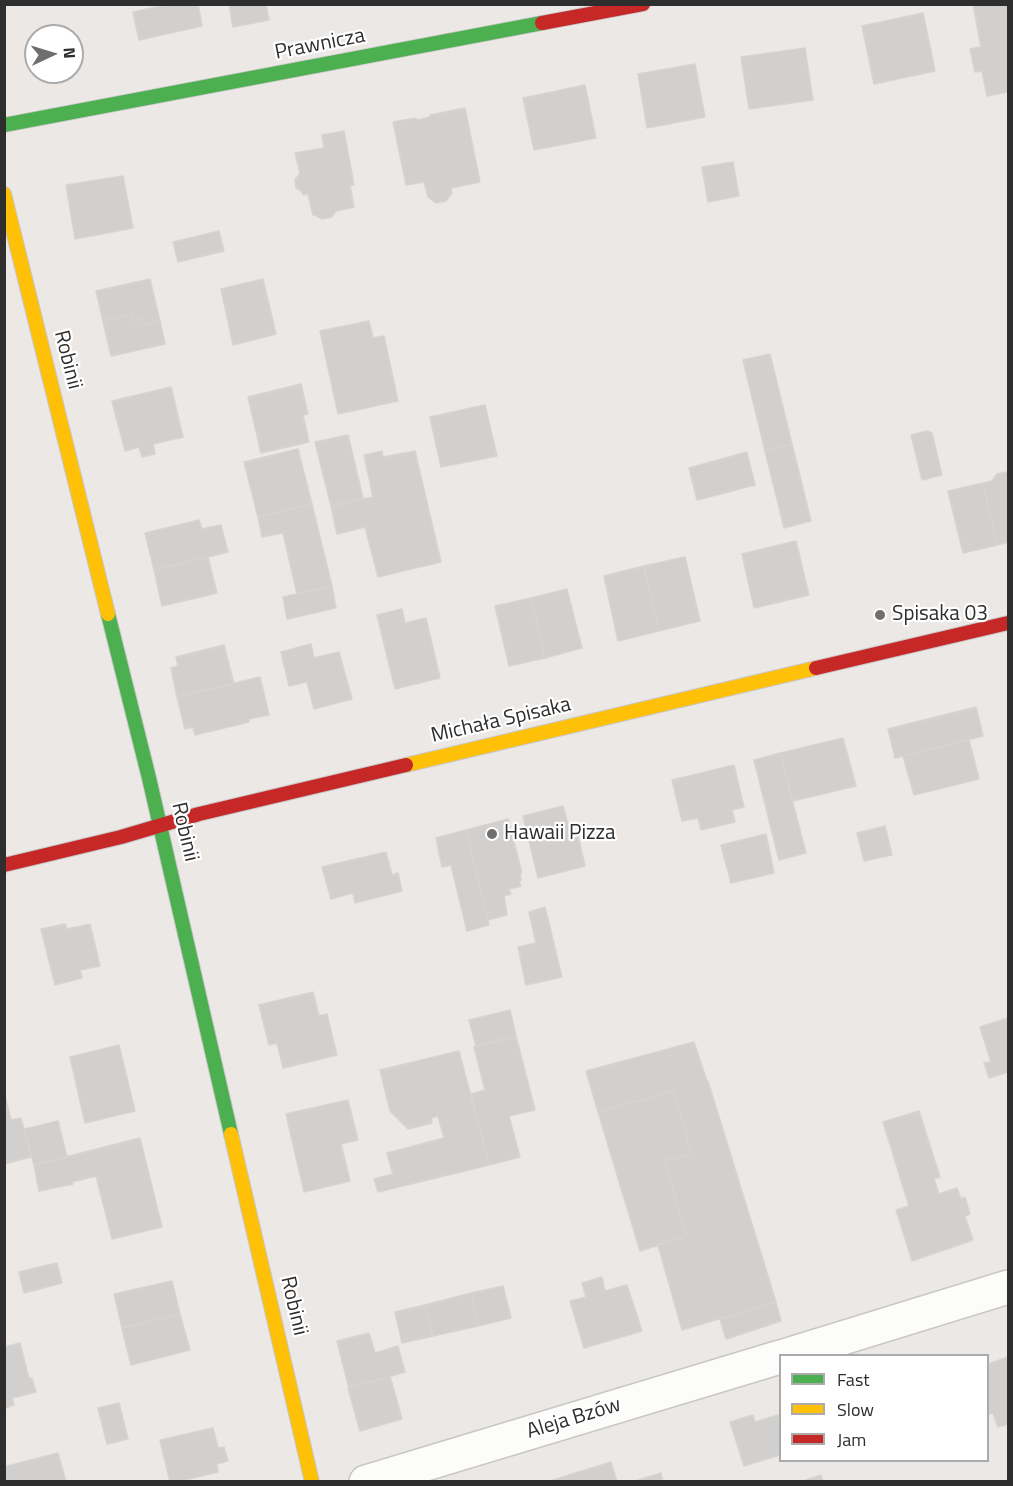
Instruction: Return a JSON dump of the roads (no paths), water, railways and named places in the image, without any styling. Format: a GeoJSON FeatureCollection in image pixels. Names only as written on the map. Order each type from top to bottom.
{"type":"FeatureCollection","features":[{"type":"Feature","properties":{"kind":"street","name":"Prawnicza"},"geometry":{"type":"LineString","coordinates":[[4,125],[643,4]]}},
{"type":"Feature","properties":{"kind":"street","name":"Robinii"},"geometry":{"type":"LineString","coordinates":[[4,194],[160,825],[312,1482]]}},
{"type":"Feature","properties":{"kind":"street","name":"Michała Spisaka"},"geometry":{"type":"LineString","coordinates":[[4,865],[121,837],[234,806],[1008,623]]}},
{"type":"Feature","properties":{"kind":"street","name":"Aleja Bzów"},"geometry":{"type":"LineString","coordinates":[[789,1354],[1008,1287]]}},
{"type":"Feature","properties":{"kind":"street","name":"Aleja Bzów"},"geometry":{"type":"LineString","coordinates":[[366,1482],[779,1357]]}},
{"type":"Feature","properties":{"kind":"place","name":"Spisaka 03"},"geometry":{"type":"Point","coordinates":[880,615]}},
{"type":"Feature","properties":{"kind":"place","name":"Hawaii Pizza"},"geometry":{"type":"Point","coordinates":[492,834]}}]}
